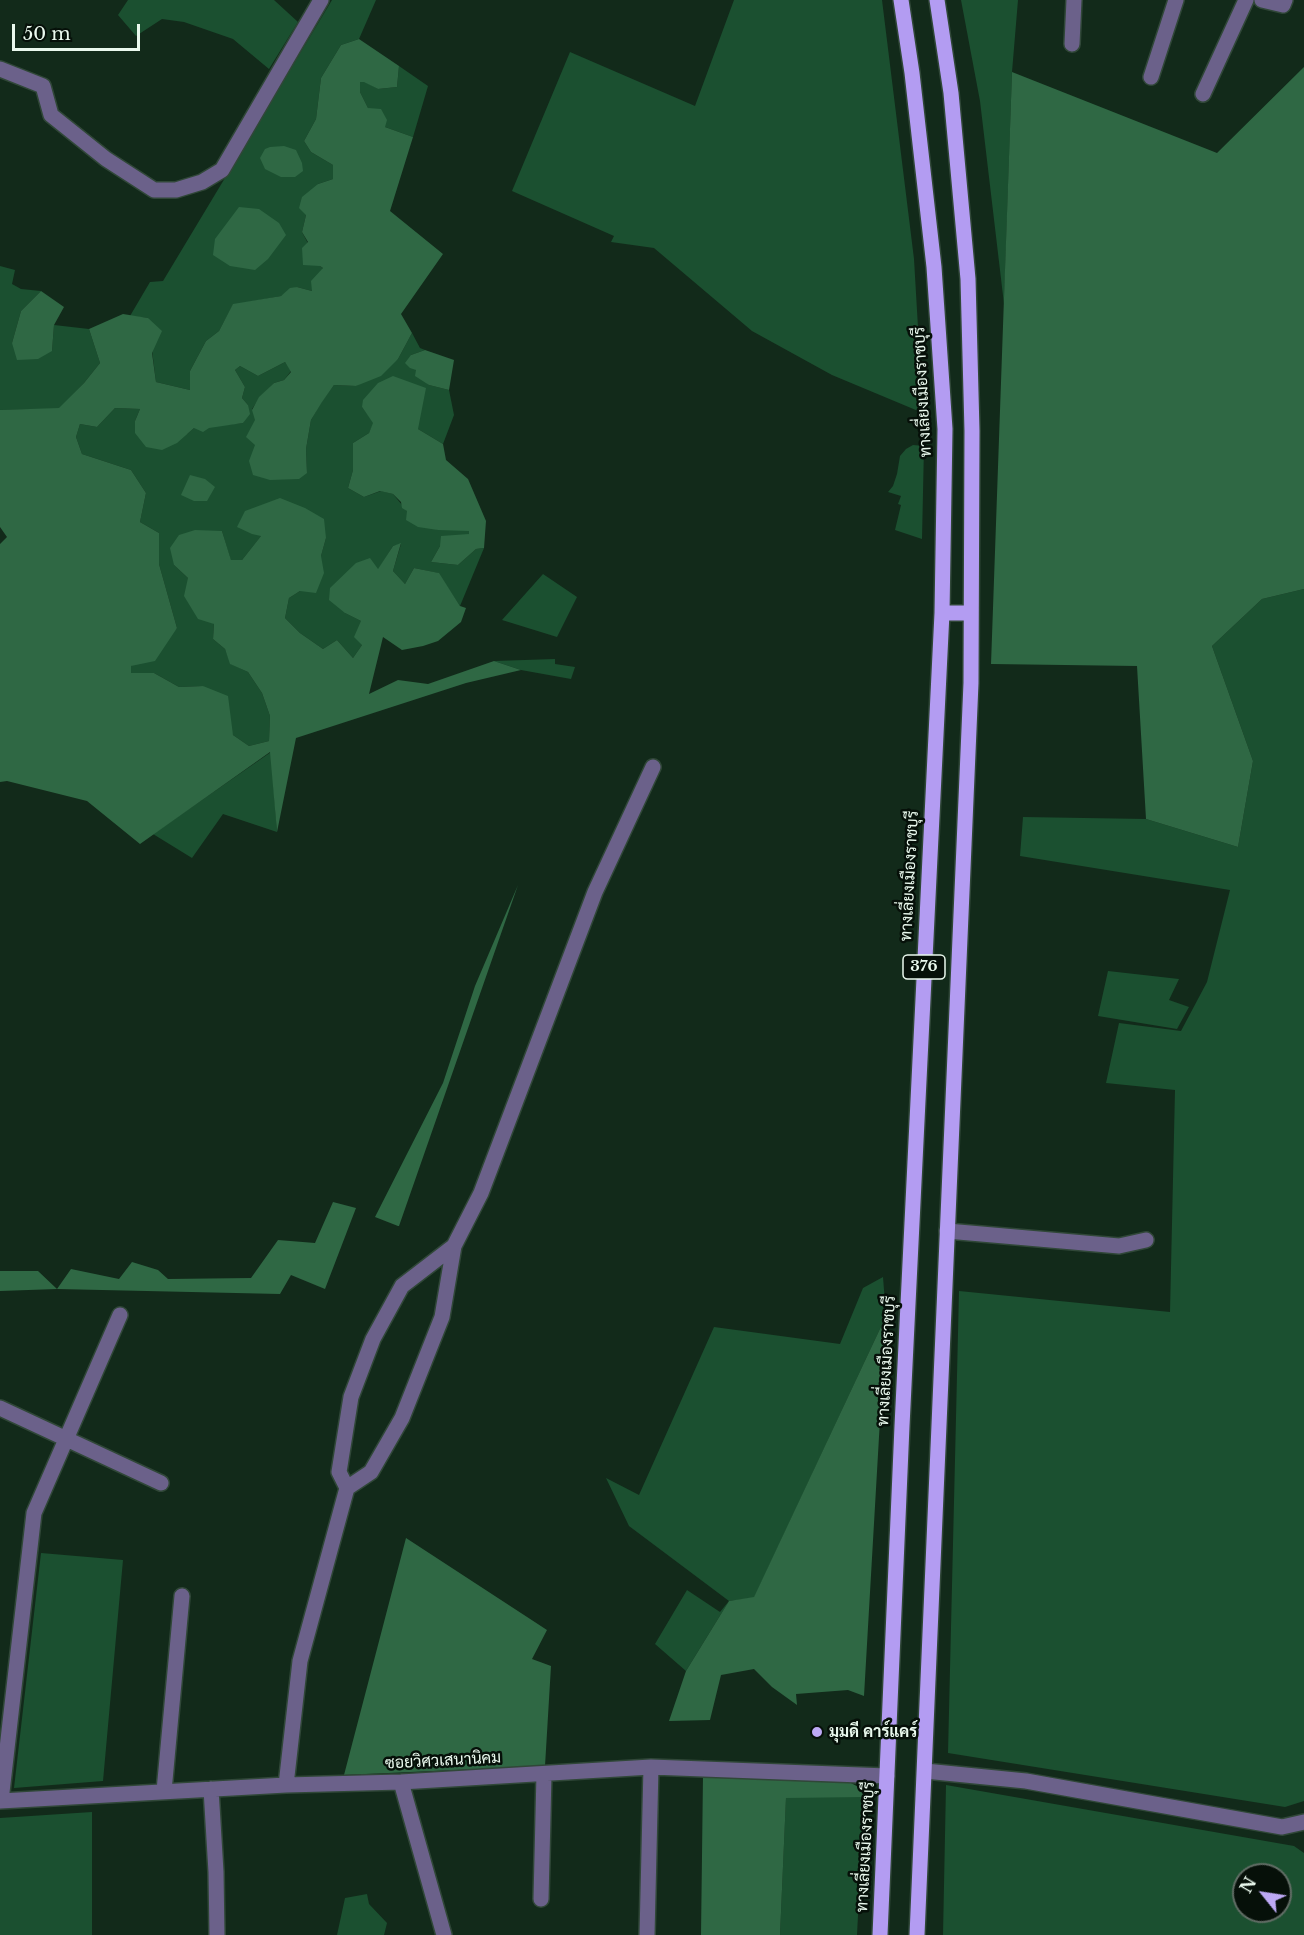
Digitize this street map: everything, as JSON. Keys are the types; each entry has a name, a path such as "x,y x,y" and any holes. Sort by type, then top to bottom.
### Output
{"main road":[{"name":"ทางเลี่ยงเมืองราชบุรี","path":"880,1935 942,613 945,429 934,267 912,73 901,0"},
{"name":"376","path":"917,1935 970,707 971,614 972,431 968,279 951,93 937,0"},
{"path":"942,613 971,614"}],"street":[{"path":"0,69 43,86 51,115 106,159 154,190 176,190 202,182 222,170 321,0"},
{"path":"1072,44 1074,0"},
{"path":"1151,77 1176,0"},
{"path":"1203,94 1246,0"},
{"path":"1262,0 1283,5 1285,0"},
{"path":"286,1785 300,1661 347,1488 371,1472 402,1418 442,1317 454,1246 481,1193 594,891 653,767"},
{"path":"947,1231 1119,1246 1146,1240"},
{"path":"347,1488 339,1472 351,1397 373,1339 402,1286 454,1246"},
{"path":"0,1801 34,1513 120,1315"},
{"path":"0,1408 161,1483"},
{"path":"164,1791 182,1596"},
{"path":"647,1935 651,1767"},
{"name":"ซอยวิศวเสนานิคม","path":"0,1801 286,1785 401,1782 651,1767 887,1776"},
{"path":"925,1771 1026,1781 1282,1827 1304,1822"},
{"path":"540,1899 544,1774"},
{"path":"401,1782 444,1935"},
{"path":"211,1789 217,1935"}],"green space":[{"path":"128,0 274,0 298,22 269,69 233,39 184,22 162,19 136,36 118,15"},
{"path":"332,0 376,0 359,39 341,45 321,78 316,119 304,141 311,152 333,165 333,179 318,184 302,232 323,268 312,291 297,287 281,296 233,305 219,331 206,341 190,371 190,390 156,382 148,318 130,316 150,282 163,281"},
{"path":"734,0 882,0 914,259 923,413 832,375 752,331 654,248 611,242 614,236 512,191 570,52 695,106"},
{"path":"961,0 1018,0 1012,72 1004,304 980,101"},
{"path":"359,39 399,66 397,87 378,89 360,82 360,92 368,108 381,109 387,120 385,127 413,137 390,211 443,254 401,314 412,333 398,359 381,376 356,386 334,385 322,402 311,420 306,449 307,473 299,479 270,480 253,475 249,461 255,445 246,437 255,420 252,410 259,397 274,383 284,380 291,372 285,362 258,376 240,366 235,370 245,387 242,398 248,405 250,414 243,423 209,428 203,432 194,428 177,443 162,450 146,447 135,433 135,421 140,409 115,408 97,427 80,424 76,437 82,454 131,470 146,493 140,522 159,533 159,564 177,628 155,661 131,666 131,673 154,673 179,687 203,686 228,696 233,735 249,746 269,741 270,716 262,693 248,672 230,664 225,649 213,639 214,624 198,619 184,596 188,578 174,565 170,548 179,535 195,530 222,531 231,560 242,560 261,536 237,527 245,511 280,498 324,519 326,538 321,556 324,573 316,593 300,591 289,598 285,618 300,633 323,649 337,640 353,658 362,645 354,637 361,621 345,613 329,600 330,588 356,563 370,558 378,569 393,546 401,543 393,571 405,584 414,568 439,573 460,606 466,608 461,622 438,641 402,650 383,637 369,694 398,680 428,684 494,661 521,670 466,683 296,738 277,832 270,752 140,844 87,801 7,781 0,782 0,544 7,537 0,527 0,410 59,408 100,363 89,329 123,314 148,318 162,331 152,353 156,382 190,390 190,371 206,341 219,331 233,304 281,296 290,288 297,287 312,291 311,281 323,268 303,265 302,248 308,242 302,232 306,215 299,208 302,197 318,184 333,179 333,165 311,152 304,141 316,119 321,78 341,45"},
{"path":"399,66 428,86 413,137 385,127 368,108 360,92 360,82 364,81 378,89 397,87"},
{"path":"1304,67 1304,589 1262,599 1212,646 1253,761 1238,847 1146,819 1137,666 991,664 1012,72 1217,153"},
{"path":"284,146 296,150 302,163 303,171 295,177 281,177 265,169 260,158 265,149"},
{"path":"239,207 259,209 279,223 286,235 268,259 255,270 230,266 213,255 215,239"},
{"path":"0,266 15,270 12,284 21,289 41,291 21,311 12,343 52,351 54,325 89,329 100,363 59,409 0,410"},
{"path":"41,291 64,307 54,325 52,351 38,359 17,360 12,343 21,311"},
{"path":"412,333 420,348 425,350 411,355 416,370 429,385 449,390 454,415 443,444 418,429 362,407 374,423 369,433 353,443 353,470 348,488 364,497 381,491 393,494 407,511 438,530 469,530 470,534 440,546 431,562 458,565 476,549 484,548 460,606 438,573 414,568 405,584 393,571 401,544 393,546 345,613 361,621 362,645 353,658 337,640 323,649 300,633 285,618 289,598 300,591 321,556 326,538 262,535 242,560 231,561 222,531 174,565 188,578 214,624 213,639 225,649 231,664 248,672 262,693 270,716 269,741 249,746 233,735 203,686 179,687 154,673 131,673 131,666 177,628 159,564 159,533 140,522 146,493 131,470 82,454 76,437 80,424 97,427 115,408 140,409 135,421 187,434 194,428 243,423 248,405 242,398 245,387 235,370 240,366 258,376 285,362 291,371 284,380 274,383 252,409 307,473 306,449 311,420 334,385 356,386 398,359"},
{"path":"425,350 454,360 449,390 429,385 415,376 416,370 405,363 411,355"},
{"path":"393,376 426,388 418,429 443,444 446,460 468,479 486,521 484,548 476,549 458,565 431,562 440,546 441,536 469,534 469,531 418,527 406,520 407,511 402,508 401,502 393,494 380,491 364,497 348,488 353,470 353,443 369,433 373,423 362,407 363,400 378,383"},
{"path":"913,445 924,446 922,539 895,530 901,496 888,492 897,474 900,456"},
{"path":"190,475 205,479 215,487 207,501 194,501 181,495"},
{"path":"543,574 577,597 557,637 502,620"},
{"path":"1304,589 1304,1801 1285,1807 948,1753 959,1291 1170,1312 1175,1090 1106,1083 1119,1023 1181,1031 1207,982 1230,890 1020,856 1023,817 1146,819 1238,847 1253,761 1212,646 1262,599"},
{"path":"555,659 555,664 575,667 571,679 521,670 494,661"},
{"path":"271,752 277,832 223,814 192,858 153,834"},
{"path":"518,885 398,1226 375,1217 443,1083 475,986"},
{"path":"1108,971 1179,979 1169,1000 1189,1007 1177,1029 1098,1016"},
{"path":"333,1202 356,1208 325,1289 291,1275 280,1294 57,1289 71,1269 119,1279 132,1262 158,1270 168,1279 251,1278 278,1240 315,1243"},
{"path":"0,1271 38,1271 57,1289 0,1291"},
{"path":"883,1277 886,1316 754,1598 729,1601 629,1526 606,1478 639,1495 714,1327 840,1344 863,1288"},
{"path":"886,1316 864,1696 848,1690 796,1694 797,1705 772,1687 754,1669 721,1675 710,1720 669,1721 686,1671 729,1601 754,1597"},
{"path":"406,1538 547,1630 532,1659 551,1666 545,1766 344,1775"},
{"path":"41,1553 123,1560 103,1781 14,1788"},
{"path":"687,1590 720,1612 729,1601 686,1671 655,1644"},
{"path":"703,1775 851,1783 862,1789 864,1797 786,1798 780,1935 701,1935"},
{"path":"946,1785 1294,1846 1304,1853 1304,1935 943,1935"},
{"path":"786,1797 864,1797 857,1935 780,1935"},
{"path":"92,1812 92,1935 0,1935 0,1818"},
{"path":"367,1894 369,1904 387,1923 384,1935 337,1935 345,1898"}],"place":[{"name":"มุมดี คาร์แคร์","path":"817,1732"}]}
